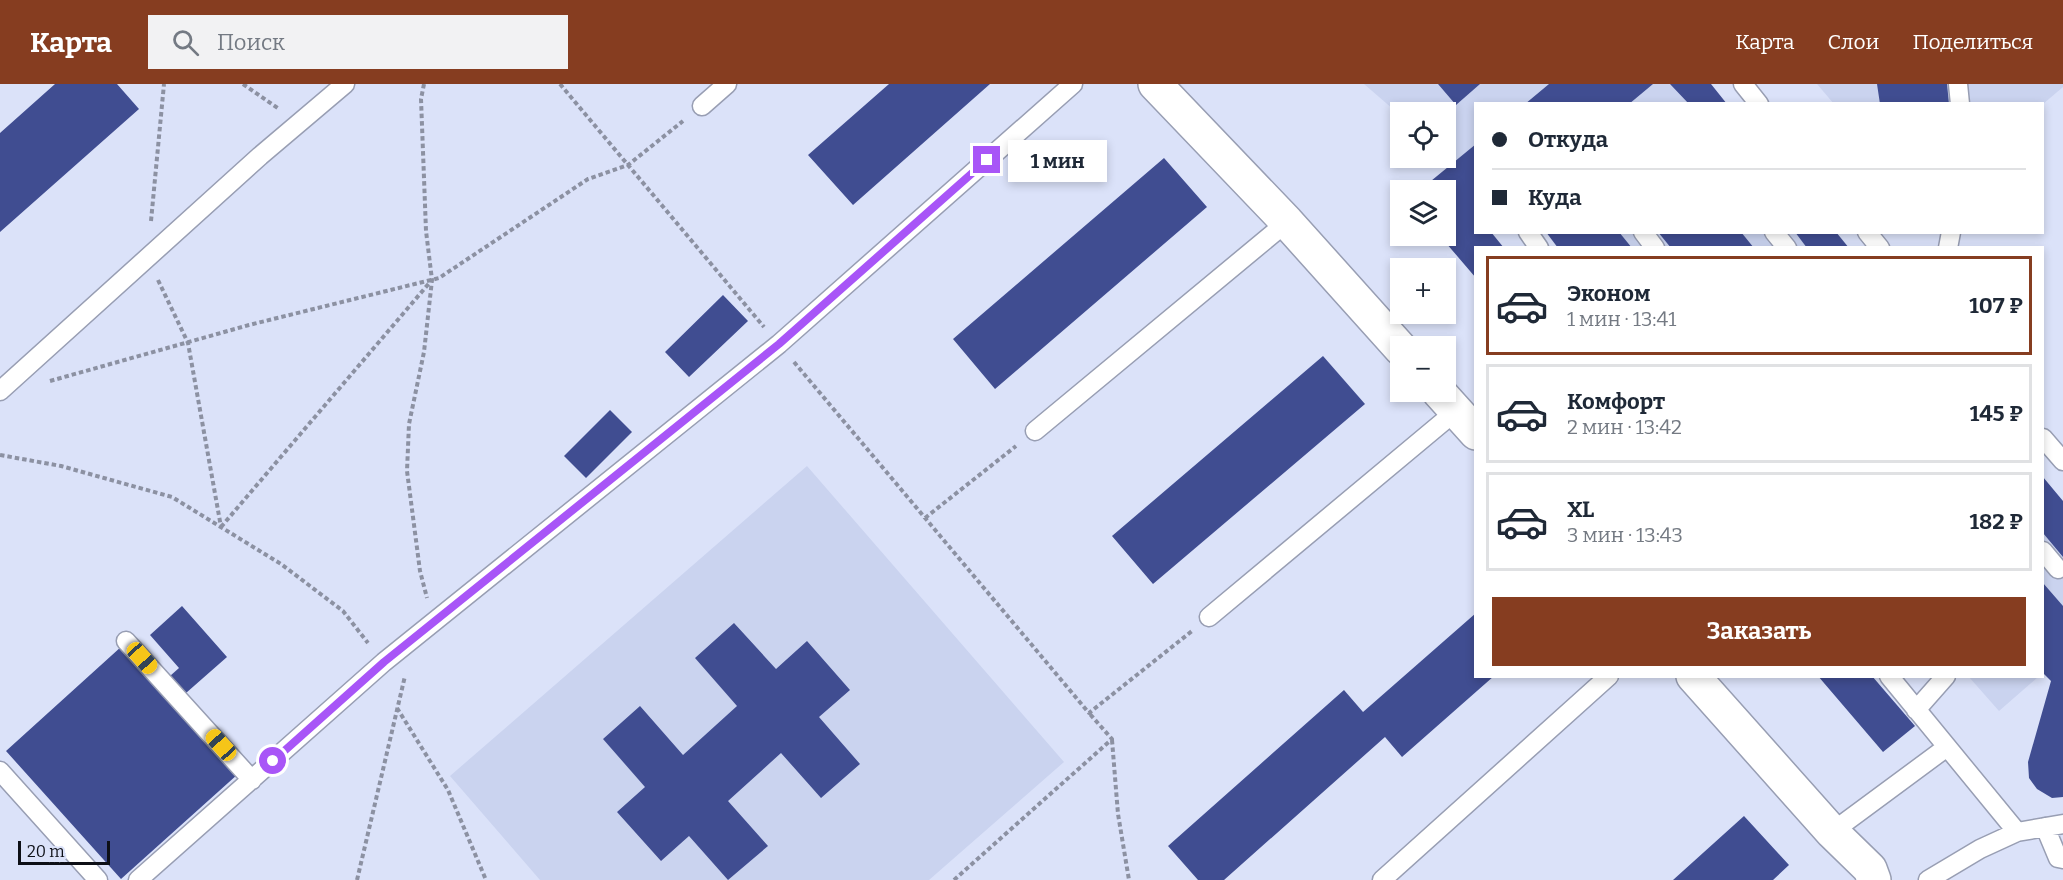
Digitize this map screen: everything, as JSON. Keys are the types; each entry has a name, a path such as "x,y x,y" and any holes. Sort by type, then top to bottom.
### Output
{"street":[{"path":"1155,84 1287,222 1390,337"},
{"path":"1695,678 1832,832 1868,876"}],"lane":[{"path":"0,391 345,84"},
{"path":"702,106 727,84"},
{"path":"138,880 384,662 779,344 1073,84"},
{"path":"1743,84 1757,102"},
{"path":"1958,84 1960,102"},
{"path":"1035,431 1287,222"},
{"path":"1869,234 1878,246"},
{"path":"1209,617 1457,412"},
{"path":"2044,439 2063,461"},
{"path":"2044,552 2058,569"},
{"path":"126,640 252,780"},
{"path":"1382,880 1607,678"},
{"path":"1891,678 2017,832"},
{"path":"1916,710 1944,678"},
{"path":"1832,832 1947,747"},
{"path":"0,771 98,880"},
{"path":"1928,880 1980,849 2017,832 2054,825 2058,858 2063,859"}],"path":[{"path":"164,84 147,258 188,343 221,527"},
{"path":"243,84 300,123"},
{"path":"424,84 421,99 426,231 432,280 424,352 409,424 407,471 420,571 433,622"},
{"path":"560,84 1112,739 1118,814 1129,880"},
{"path":"44,383 249,326 439,278 588,179 628,165 702,106"},
{"path":"221,527 432,280"},
{"path":"925,518 1035,431"},
{"path":"0,460 0,455 61,466 172,497 281,564 343,611 384,662"},
{"path":"1089,712 1209,617"},
{"path":"357,880 397,707 417,635"},
{"path":"397,707 448,790 486,880"},
{"path":"954,880 1112,739"}],"shaded area":[{"path":"1364,84 1699,84 1715,102 1474,102 1474,171 1456,159 1456,102 1390,102 1390,106"},
{"path":"1817,84 2063,84 2063,87 2044,103 1832,102"},
{"path":"1573,234 1828,234 1839,246 1592,246"},
{"path":"807,466 1064,762 929,880 540,880 450,776"},
{"path":"2044,486 2063,508 2063,654 2044,671"},
{"path":"1970,678 2037,678 1999,711"}],"building":[{"path":"55,84 117,84 139,109 0,232 0,133"},
{"path":"889,84 990,84 853,205 808,155"},
{"path":"1438,84 1480,84 1456,105 1456,102 1453,102"},
{"path":"1549,84 1653,84 1631,102 1527,102"},
{"path":"1670,84 1711,84 1725,102 1687,102"},
{"path":"1877,84 1947,84 1949,102 1880,102"},
{"path":"1474,146 1474,234 1493,234 1502,246 1474,246 1474,276 1449,246 1456,246 1456,180 1432,180 1447,168 1456,168 1456,160"},
{"path":"1164,158 1207,207 995,389 953,339"},
{"path":"1548,234 1621,234 1630,246 1556,246"},
{"path":"1660,234 1743,234 1752,246 1669,246"},
{"path":"1796,234 1838,234 1847,246 1806,246"},
{"path":"723,295 748,321 689,377 665,352"},
{"path":"1323,356 1365,404 1153,584 1112,536"},
{"path":"610,410 632,432 586,478 564,456"},
{"path":"2044,478 2063,501 2063,557 2044,534"},
{"path":"2044,584 2063,606 2063,797 2052,798 2037,789 2029,778 2028,762 2051,681 2044,674"},
{"path":"182,606 227,657 186,693 170,676 179,668 150,635"},
{"path":"1474,615 1474,678 1492,678 1402,757 1385,737 1224,880 1198,880 1168,846 1344,690 1363,712"},
{"path":"734,623 776,669 807,641 850,690 819,717 860,764 821,798 781,753 728,801 768,846 728,880 689,836 661,861 617,812 645,787 603,739 640,706 683,755 737,706 695,658"},
{"path":"122,646 238,774 121,879 6,751"},
{"path":"1820,678 1874,678 1915,726 1883,752"},
{"path":"1744,816 1789,865 1773,880 1673,880"}],"route":[{"path":"273,761 384,662 779,344 987,160"}]}
